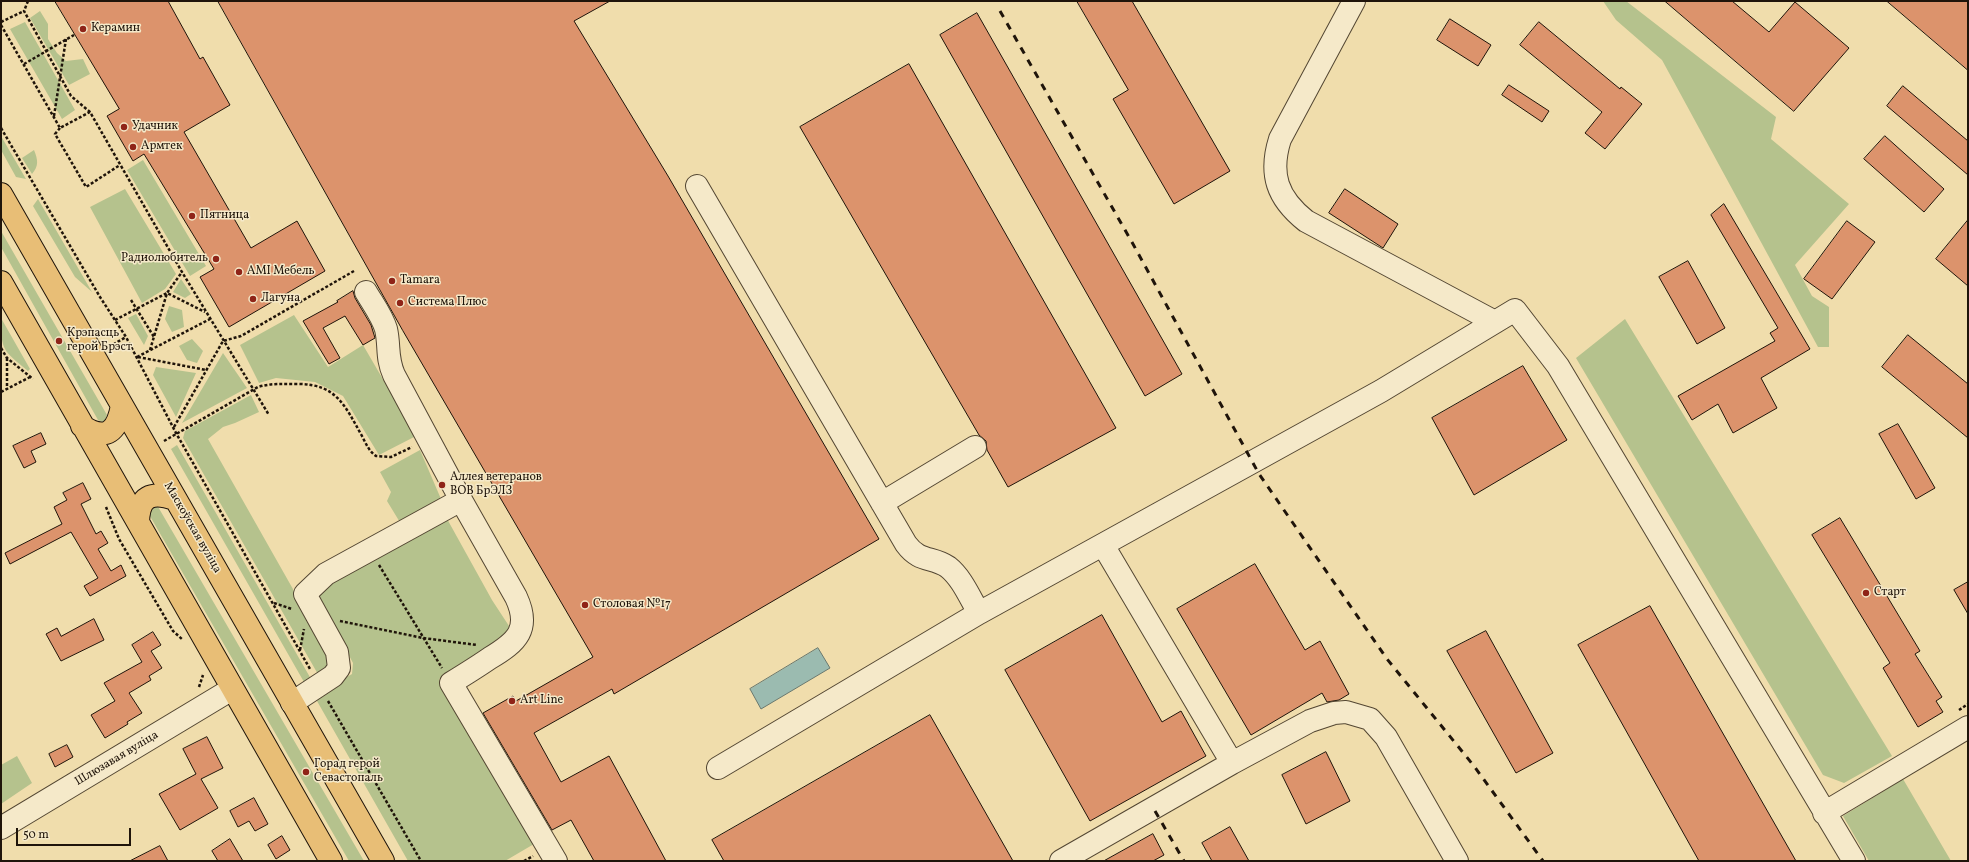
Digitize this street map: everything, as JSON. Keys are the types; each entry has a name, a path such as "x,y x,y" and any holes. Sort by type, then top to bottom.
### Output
{"main road":[{"name":"Маскоўская вуліца","path":"1,194 383,861"},
{"path":"1,282 138,522 225,694 331,861"},
{"path":"82,426 94,433 105,433 114,428 117,424 122,406"},
{"path":"138,522 138,510 143,501 152,495 161,494 175,499"}],"street":[{"path":"1354,1 1280,139 1276,152 1276,180 1289,205 1306,220 1495,322"},
{"path":"697,186 910,550 924,559 940,563 955,574 979,613"},
{"path":"366,292 384,323 387,334 388,360 392,370 460,500 520,605 523,622 517,638 506,648 451,683 556,861"},
{"path":"718,768 979,613 1381,391 1515,310 1558,366 1854,861"},
{"path":"882,503 975,447"},
{"path":"292,703 337,672 339,663 337,652 305,594 322,577 341,565 460,500"},
{"path":"1103,545 1232,763"},
{"name":"Шлюзавая вуліца","path":"1,828 225,694"},
{"path":"1061,861 1232,763 1322,716 1346,712 1370,719 1386,737 1457,861"},
{"path":"1824,813 1968,727"}],"path":[{"path":"28,1 24,10 1,24 60,128"},
{"path":"24,10 71,96 90,112 205,312 269,415"},
{"path":"24,64 74,35"},
{"path":"54,117 59,75 66,40"},
{"path":"90,112 60,128 55,134 86,186 120,165"},
{"path":"1,128 137,357 176,433 421,861"},
{"path":"174,427 223,341 241,336 354,271"},
{"path":"150,350 167,293 182,272"},
{"path":"115,320 167,293"},
{"path":"167,293 205,312"},
{"path":"131,300 154,337"},
{"path":"137,357 210,319"},
{"path":"1,348 7,358 32,376 1,392"},
{"path":"137,357 206,370"},
{"path":"7,358 7,389"},
{"path":"176,433 254,389 273,384 308,385 323,388 341,400 372,453 376,456 386,457 403,451"},
{"path":"104,503 119,539 173,631 186,644"},
{"path":"370,549 451,683"},
{"path":"317,616 423,638 506,648"},
{"path":"204,673 225,694"}],"green space":[{"path":"1603,1 1626,1 1776,117 1771,139 1849,204 1795,265 1812,296 1829,307 1829,347 1818,347 1662,60 1616,20"},
{"path":"40,11 48,24 48,39 57,53 66,61 83,59 90,74 69,85 30,18"},
{"path":"25,22 75,110 62,119 10,29"},
{"path":"1,136 26,179 16,177 1,150"},
{"path":"34,150 37,163 32,174 22,158"},
{"path":"143,160 206,266 190,276 127,170"},
{"path":"125,189 176,274 165,289 142,303 90,207"},
{"path":"38,199 92,292 75,277 33,206"},
{"path":"1,231 107,415 106,420 103,422 98,420 1,247"},
{"path":"181,279 191,294 185,298 173,292"},
{"path":"169,306 182,310 184,327 172,332 165,319"},
{"path":"136,314 148,336 144,345 128,318"},
{"path":"294,315 328,367 363,345 416,436 379,455 343,396 315,382 276,378 259,383 240,345"},
{"path":"1,318 30,369 28,371 8,354 5,349 2,337"},
{"path":"1625,319 1892,756 1844,783 1823,775 1576,358"},
{"path":"192,339 203,351 197,363 187,360 179,346"},
{"path":"223,353 247,388 182,423"},
{"path":"156,367 196,373 176,417 153,375"},
{"path":"251,395 259,412 223,427 208,439 332,658 331,668 319,676 183,438 185,431"},
{"path":"177,445 311,679 304,682 171,449"},
{"path":"420,450 441,499 401,524 387,501 391,492 380,472"},
{"path":"157,505 364,861 349,861 147,511"},
{"path":"446,517 492,600 509,626 508,634 439,679 534,844 505,861 408,861 317,701 320,693 352,674 353,663 317,595 322,584"},
{"path":"17,756 32,783 1,804 1,765"},
{"path":"1903,779 1951,861 1869,861 1843,816"}],"water":[{"path":"818,648 830,668 761,709 750,689"}],"building":[{"path":"55,1 168,1 200,59 203,57 230,105 184,132 251,248 297,221 325,271 229,327 200,277 214,269 144,154 133,161 107,116 119,109"},
{"path":"218,1 610,1 574,21 668,176 879,539 614,694 612,689 534,733 561,782 609,756 666,861 594,861 571,820 552,830 483,713 513,696 516,701 593,657 403,331"},
{"path":"1077,1 1132,1 1230,171 1174,204 1113,99 1128,90"},
{"path":"1665,1 1732,1 1769,32 1795,2 1849,48 1794,111"},
{"path":"1887,1 1968,1 1968,70"},
{"path":"977,13 1182,374 1145,396 940,35"},
{"path":"1450,19 1491,45 1478,66 1437,40"},
{"path":"1539,22 1620,89 1621,87 1642,104 1605,149 1585,133 1602,112 1520,45"},
{"path":"909,64 1116,428 1008,487 987,450 986,441 979,435 800,127"},
{"path":"1509,85 1549,111 1542,122 1502,95"},
{"path":"1903,86 1968,141 1968,175 1887,106"},
{"path":"1885,136 1944,189 1924,212 1864,159"},
{"path":"1345,189 1398,224 1383,248 1329,213"},
{"path":"1724,204 1810,349 1761,378 1777,408 1733,433 1718,404 1692,420 1678,396 1775,341 1770,333 1778,328 1711,215"},
{"path":"1968,220 1968,286 1936,259"},
{"path":"1847,221 1875,242 1832,299 1804,279"},
{"path":"1688,261 1725,328 1697,344 1659,277"},
{"path":"353,291 355,298 371,325 375,338 363,345 345,316 323,328 340,358 329,364 303,321 338,302 337,301"},
{"path":"1908,335 1968,384 1968,438 1882,367"},
{"path":"1523,366 1567,440 1474,495 1432,418"},
{"path":"1898,424 1935,488 1916,499 1879,434"},
{"path":"41,433 46,444 31,451 36,462 24,468 13,446"},
{"path":"83,483 91,499 81,504 96,534 101,531 108,543 98,549 111,571 121,565 126,576 90,596 84,586 98,578 71,532 10,564 5,553 62,524 54,507 67,500 63,493"},
{"name":"Старт","path":"1840,518 1920,651 1915,654 1942,697 1936,701 1943,712 1918,727 1883,668 1890,663 1812,535"},
{"path":"1255,564 1305,650 1320,641 1349,694 1339,700 1327,702 1322,693 1251,735 1177,609"},
{"path":"1968,582 1968,614 1954,590"},
{"path":"1650,606 1796,861 1699,861 1578,645"},
{"path":"1102,615 1162,722 1181,711 1206,756 1090,821 1005,670"},
{"path":"94,619 104,640 61,661 46,634 57,628 61,636"},
{"path":"1486,631 1553,753 1516,773 1447,651"},
{"path":"153,632 161,645 151,651 162,668 149,676 151,680 129,693 142,713 127,722 128,724 105,738 91,715 115,701 104,683 142,662 132,645"},
{"path":"930,715 1013,861 724,861 712,840"},
{"path":"207,737 223,768 201,779 218,808 180,830 159,794 196,774 183,749"},
{"path":"67,745 73,757 55,767 49,754"},
{"path":"1326,752 1350,801 1306,824 1282,775"},
{"path":"254,798 268,824 255,831 249,821 238,827 230,811"},
{"path":"1230,827 1249,861 1212,861 1202,843"},
{"path":"1153,834 1164,855 1153,861 1104,861"},
{"path":"282,836 290,850 276,859 268,845"},
{"path":"230,839 243,861 218,861 212,851"},
{"path":"160,846 168,861 130,861"}],"railway":[{"path":"1000,11 1133,244 1259,474 1387,659 1474,766 1543,861"},
{"path":"1155,811 1184,861"}],"place":[{"name":"Керамин","path":"83,29"},
{"name":"Удачник","path":"124,127"},
{"name":"Армтек","path":"133,147"},
{"name":"Пятница","path":"192,216"},
{"name":"Радиолюбитель","path":"216,259"},
{"name":"AMI Мебель","path":"239,272"},
{"name":"Tamara","path":"392,281"},
{"name":"Лагуна","path":"253,299"},
{"name":"Система Плюс","path":"400,303"},
{"name":"Крэпасць герой Брэст","path":"59,341"},
{"name":"Аллея ветеранов ВОВ БрЭЛЗ","path":"442,485"},
{"name":"Старт","path":"1866,593"},
{"name":"Столовая №17","path":"585,605"},
{"name":"Art Line","path":"512,701"},
{"name":"Горад герой Севастопаль","path":"306,772"}]}
